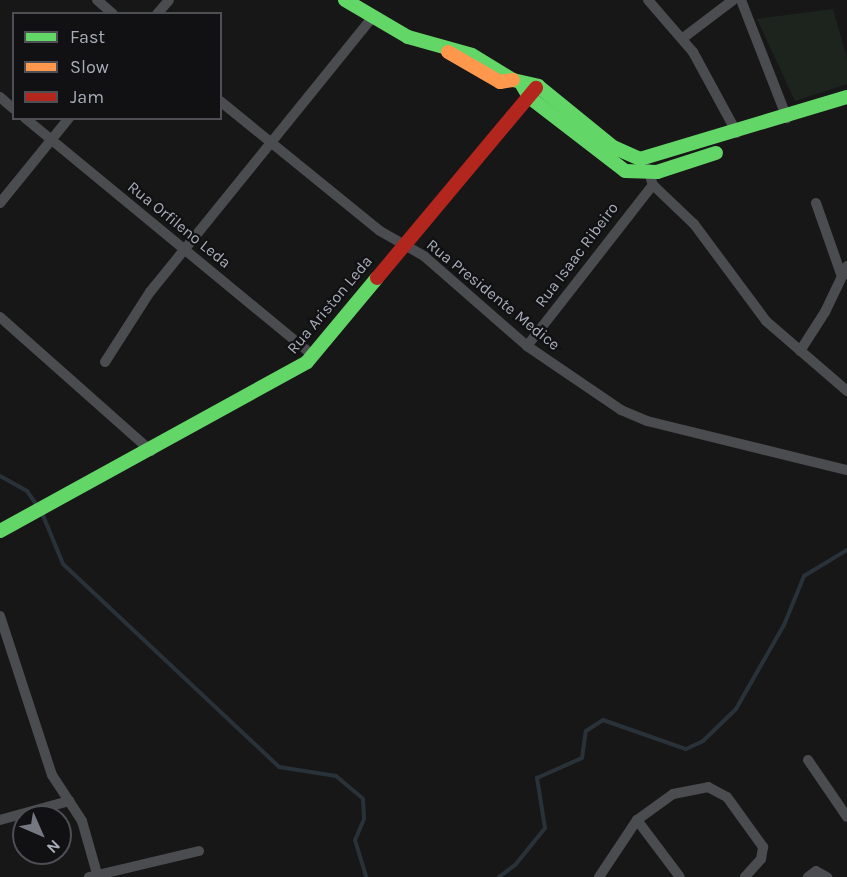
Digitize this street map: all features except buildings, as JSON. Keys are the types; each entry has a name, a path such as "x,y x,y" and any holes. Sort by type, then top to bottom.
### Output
{"main road":[{"path":"345,0 371,18 446,51 472,55 534,91 650,173"},
{"path":"534,91 606,159 633,174 650,173 847,109"},
{"name":"Rua Ariston Leda","path":"0,531 55,499 151,451 297,369 313,355 403,243 534,91"},
{"path":"650,173 737,134 847,97"}],"street":[{"path":"97,0 111,12"},
{"path":"159,12 169,0"},
{"path":"648,0 683,38 737,134"},
{"path":"683,38 733,0"},
{"path":"741,0 787,118"},
{"path":"105,362 136,310 371,18"},
{"path":"0,98 12,107"},
{"name":"Rua Presidente Medice","path":"222,103 381,231 424,256 527,346 634,417 847,470"},
{"name":"Rua Orfileno Leda","path":"27,120 313,355"},
{"path":"0,203 67,120"},
{"path":"650,173 694,224 766,321 847,391"},
{"name":"Rua Isaac Ribeiro","path":"527,346 650,173"},
{"path":"816,203 842,277"},
{"path":"800,351 847,266"},
{"path":"0,317 151,451"},
{"path":"0,616 52,775 85,828 95,876 199,851"},
{"path":"808,760 847,817"},
{"path":"599,877 637,820 678,792 717,789 763,847 761,859 745,877"},
{"path":"0,820 69,801"},
{"path":"637,820 680,877"},
{"path":"808,877 816,871 827,877"}],"shaded area":[{"path":"833,9 847,58 847,84 795,101 757,19"}],"waterway":[{"path":"0,476 27,491 38,507"},
{"path":"42,513 63,564 279,767 336,776 363,799 364,819 355,840 366,877"},
{"path":"499,877 516,864 545,828 537,778 582,758 586,731 603,720 686,749 703,741 736,709 784,625 804,576 847,550"}],"traffic: fast":[{"path":"345,0 408,37 472,55 513,80 538,86 613,147 640,159 847,97"},
{"path":"521,83 529,97 625,171 657,172 716,153"},
{"path":"0,531 307,362 377,278"}],"traffic: slow":[{"path":"448,52 500,82 513,80"}],"traffic: jam":[{"path":"377,278 536,88"}]}
